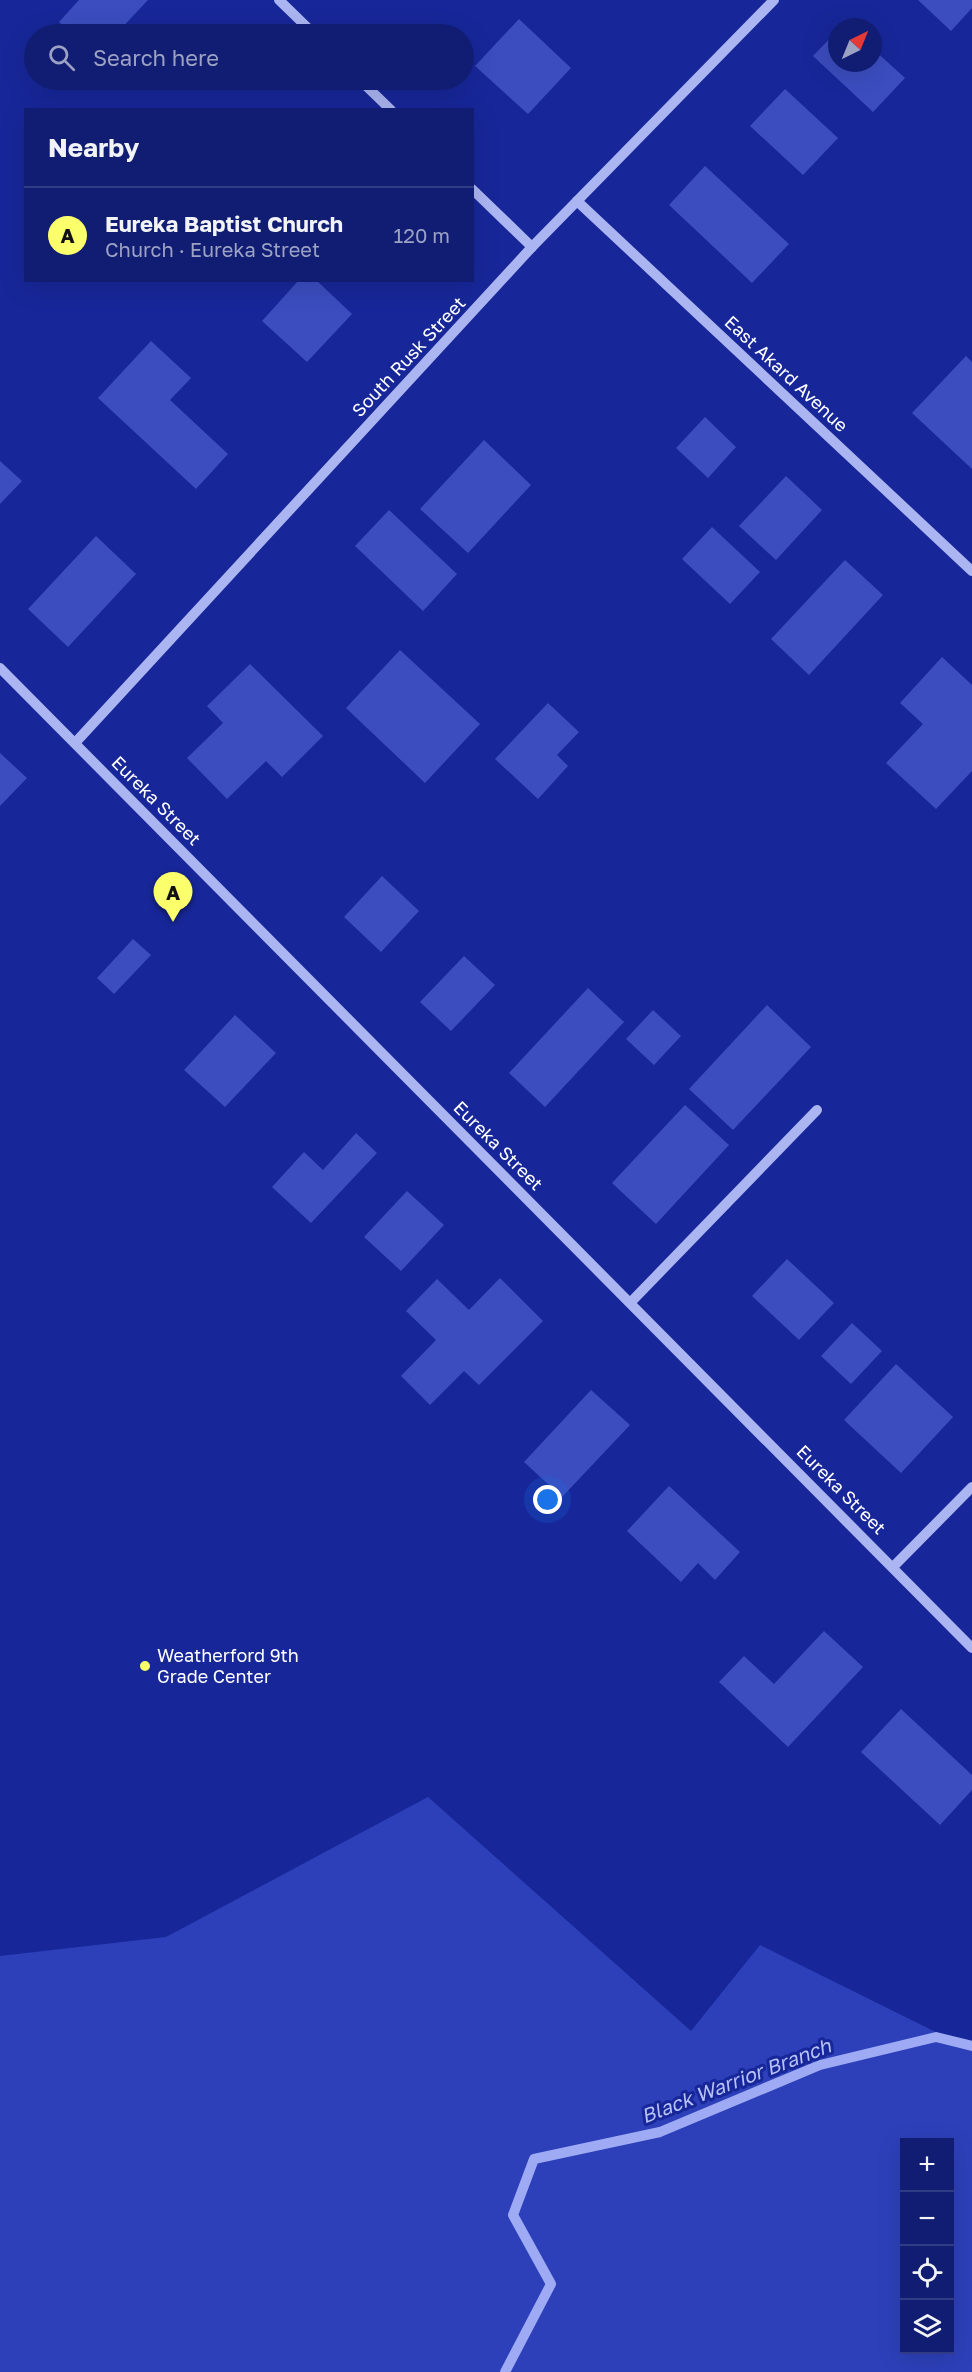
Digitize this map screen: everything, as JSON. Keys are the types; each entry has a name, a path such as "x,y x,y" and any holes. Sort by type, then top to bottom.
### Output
{"street":[{"path":"279,0 304,24"},
{"name":"South Rusk Street","path":"75,743 532,247 774,0"},
{"path":"370,90 389,108"},
{"path":"474,191 532,247"},
{"name":"East Akard Avenue","path":"577,201 972,571"},
{"name":"Eureka Street","path":"0,668 972,1648"},
{"path":"631,1302 817,1110"},
{"path":"893,1567 972,1487"}],"shaded area":[{"path":"428,1797 691,2031 760,1945 972,2050 972,2372 0,2372 0,1956 166,1937"}],"building":[{"path":"79,0 148,0 125,24 61,24 59,22"},
{"path":"918,0 972,0 972,8 951,31"},
{"path":"519,19 571,68 528,114 475,66"},
{"path":"828,40 828,70 813,56"},
{"path":"882,57 905,78 873,112 830,72 882,72"},
{"path":"785,89 838,138 803,175 750,126"},
{"path":"705,166 789,244 752,283 669,205"},
{"path":"297,282 318,282 352,314 307,362 262,321"},
{"path":"151,341 191,378 170,400 228,454 196,489 98,398"},
{"path":"966,356 972,362 972,469 912,413"},
{"path":"705,417 736,447 708,478 676,448"},
{"path":"484,440 531,485 468,553 420,509"},
{"path":"0,461 22,481 0,504"},
{"path":"786,476 822,510 776,560 739,526"},
{"path":"389,510 457,574 423,611 355,546"},
{"path":"712,527 760,572 730,604 682,559"},
{"path":"96,536 136,574 68,647 28,609"},
{"path":"845,560 883,595 809,675 771,639"},
{"path":"400,650 480,724 425,783 346,708"},
{"path":"942,657 972,685 972,771 936,809 886,763 923,724 900,703"},
{"path":"250,664 323,736 282,777 266,761 227,799 187,758 223,723 207,706"},
{"path":"548,703 579,732 557,755 568,766 538,799 495,759"},
{"path":"0,753 27,778 0,806"},
{"path":"382,876 419,911 381,952 344,917"},
{"path":"133,939 151,955 114,994 97,978"},
{"path":"464,956 495,985 451,1031 420,1002"},
{"path":"588,988 624,1022 545,1107 509,1073"},
{"path":"767,1005 811,1047 733,1130 689,1089"},
{"path":"653,1010 681,1036 654,1065 626,1039"},
{"path":"235,1015 276,1053 225,1107 184,1070"},
{"path":"685,1105 729,1145 656,1224 612,1183"},
{"path":"356,1133 377,1153 311,1223 272,1187 304,1152 323,1170"},
{"path":"407,1191 444,1225 401,1271 364,1237"},
{"path":"787,1259 834,1303 799,1340 752,1296"},
{"path":"500,1278 543,1321 479,1385 464,1371 430,1405 401,1376 436,1340 406,1311 437,1279 469,1310"},
{"path":"852,1323 882,1351 851,1384 821,1356"},
{"path":"896,1364 953,1417 901,1473 844,1420"},
{"path":"591,1390 630,1425 562,1497 524,1462"},
{"path":"669,1486 740,1552 715,1580 698,1563 681,1582 627,1531"},
{"path":"824,1631 863,1667 788,1747 719,1682 744,1656 774,1684"},
{"path":"901,1709 972,1775 972,1790 940,1825 861,1752"}],"waterway":[{"name":"Black Warrior Branch","path":"505,2372 551,2284 513,2215 534,2159 660,2132 820,2065 936,2037 972,2046"}],"place":[{"name":"Eureka Baptist Church","path":"173,922"},
{"name":"Weatherford 9th Grade Center","path":"145,1666"}]}
